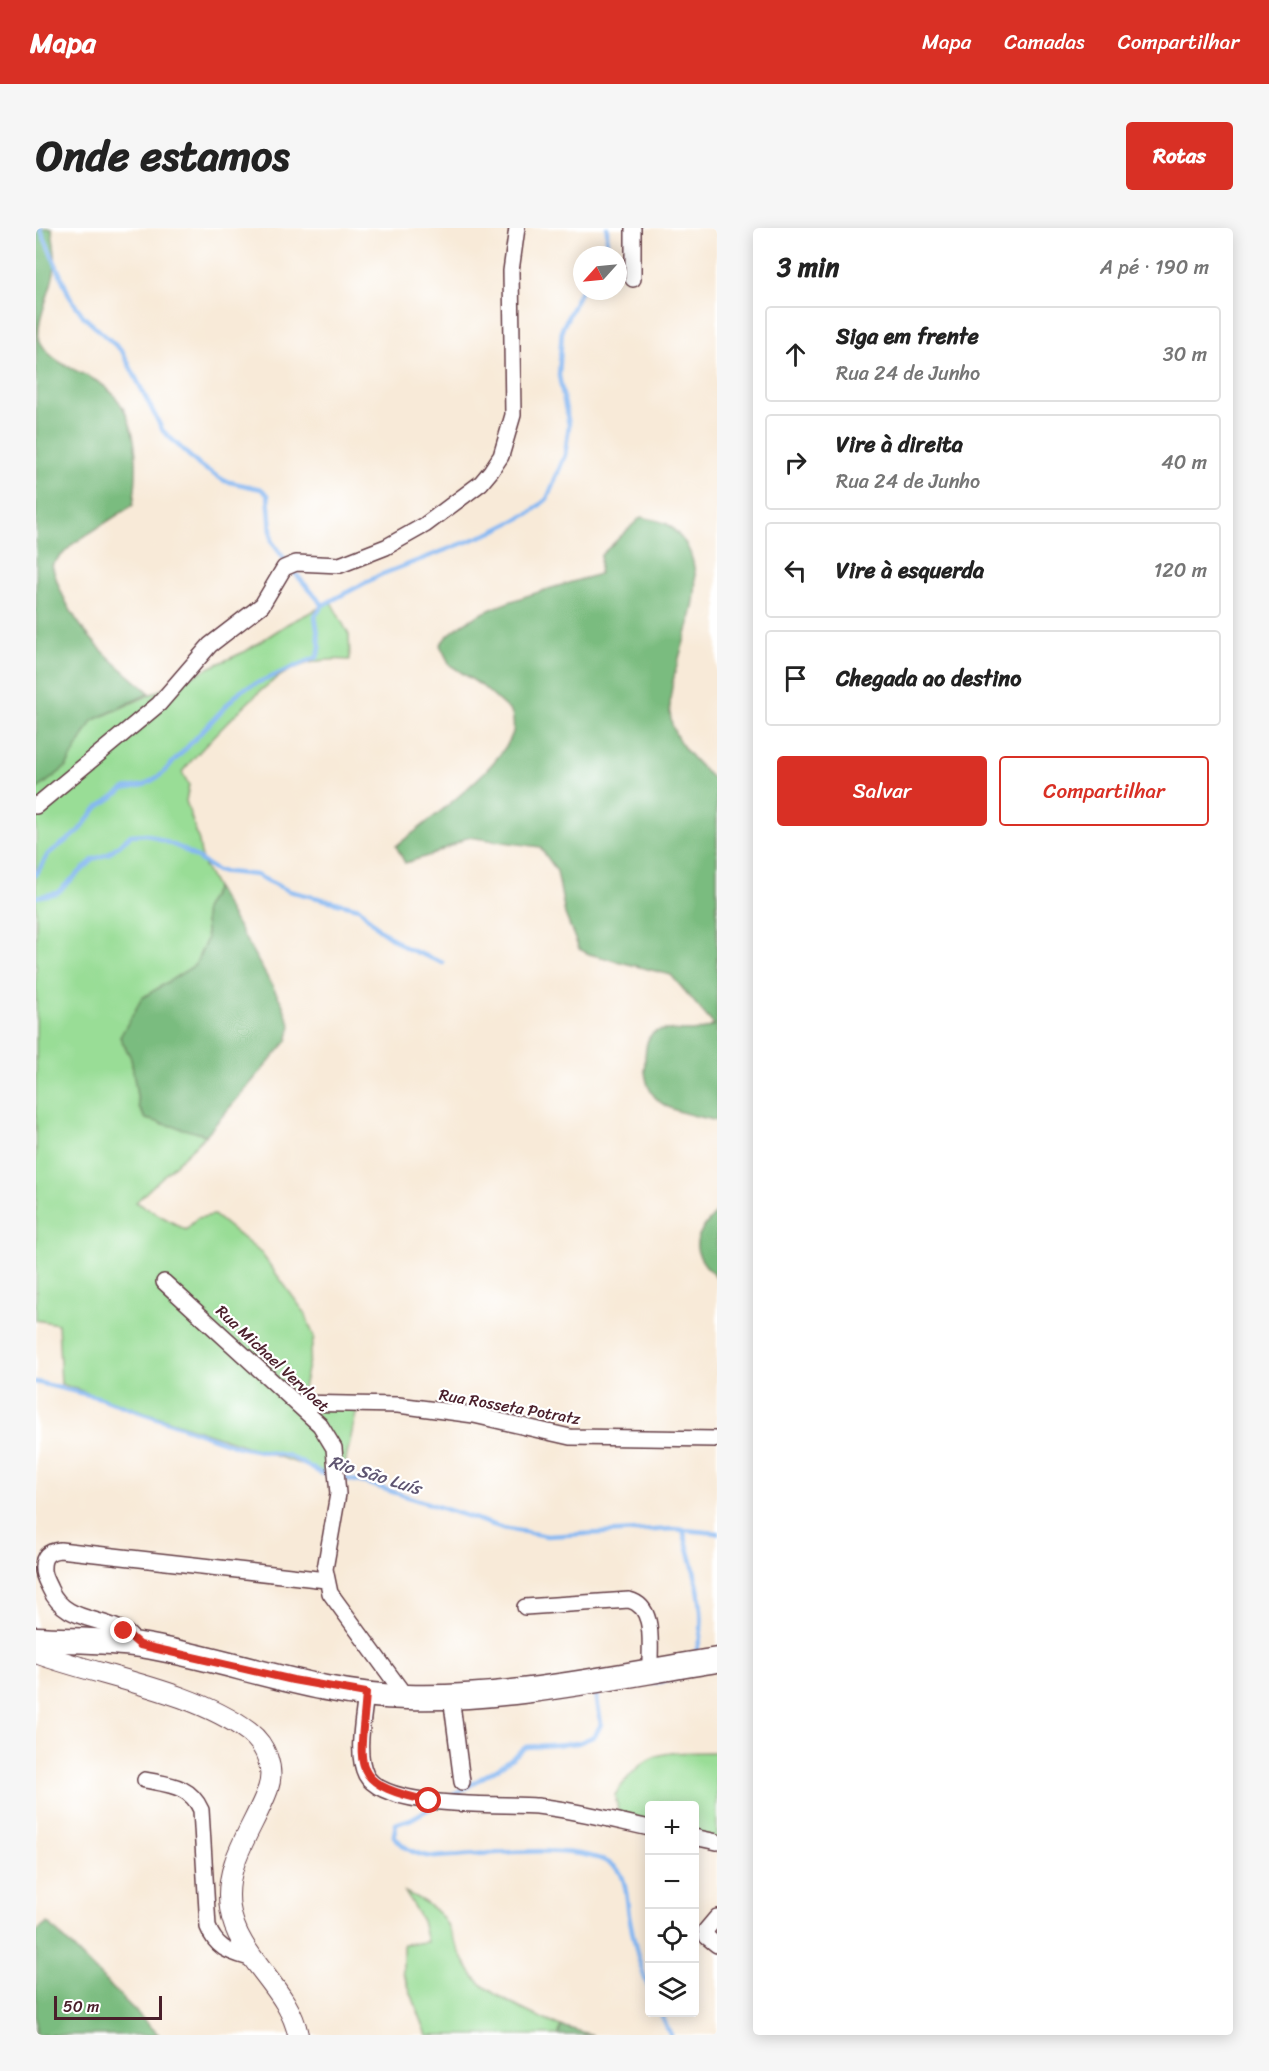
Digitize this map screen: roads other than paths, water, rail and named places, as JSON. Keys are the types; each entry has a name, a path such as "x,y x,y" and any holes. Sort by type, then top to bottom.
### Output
{"main road":[{"path":"36,1639 140,1645 293,1680 406,1698 451,1696 574,1683 717,1660"}],"street":[{"path":"36,806 159,704 210,645 262,605 284,568 296,563 340,565 386,547 425,525 481,483 491,471 501,456 513,415 511,272 517,228"},
{"path":"633,228 633,279"},
{"name":"Rua Michael Vervloet","path":"164,1282 320,1425 334,1448 338,1494 325,1569 326,1580 330,1593 339,1607 406,1698"},
{"name":"Rua Rosseta Potratz","path":"297,1403 408,1407 474,1415 570,1437 717,1439"},
{"path":"140,1645 124,1631 74,1615 63,1608 52,1595 43,1571 44,1559 50,1552 60,1550 326,1580"},
{"path":"525,1607 629,1600 639,1602 645,1608 648,1619 650,1671"},
{"path":"36,1653 186,1700 230,1721 250,1733 260,1744 267,1757 271,1780 264,1801 238,1849 230,1882 230,1908 238,1933 253,1959 290,2011 298,2035"},
{"path":"366,1693 362,1755 366,1775 382,1789 429,1801 538,1806 645,1827"},
{"path":"451,1696 462,1782"},
{"path":"145,1780 182,1787 196,1798 201,1810 208,1928 213,1940 223,1950 253,1959"},
{"path":"699,1838 717,1842"},
{"path":"717,1917 706,1930 707,1936 717,1945"}],"waterway":[{"path":"40,228 70,297 84,317 122,351 163,431 200,466 225,481 261,489 268,495 272,542 285,560"},
{"path":"607,228 607,246"},
{"path":"36,875 48,854 77,833 96,809 124,789 144,785 161,775 241,690 317,657 320,647 315,616 323,605 380,575 490,533 530,513 547,499 565,455 569,425 559,376 562,329 576,300"},
{"path":"294,572 323,605"},
{"path":"36,897 57,893 94,859 108,854 131,835 147,834 183,849 217,871 256,875 289,891 359,908 379,929 406,948 443,963"},
{"name":"Rio São Luís","path":"36,1382 97,1397 239,1447 289,1456 321,1473 366,1483 503,1528 547,1536 673,1529 717,1533"},
{"path":"683,1530 696,1576 701,1610 699,1642 694,1656"},
{"path":"653,1683 677,1678"},
{"path":"449,1798 503,1765 526,1747 578,1743 595,1736 601,1724 596,1694 600,1690"},
{"path":"434,1806 411,1819 396,1824 394,1835 407,1848 422,1855 434,1857 505,1852 563,1852 589,1856 609,1863 623,1879 635,1944 645,1977"},
{"path":"662,2017 671,2035"}]}
